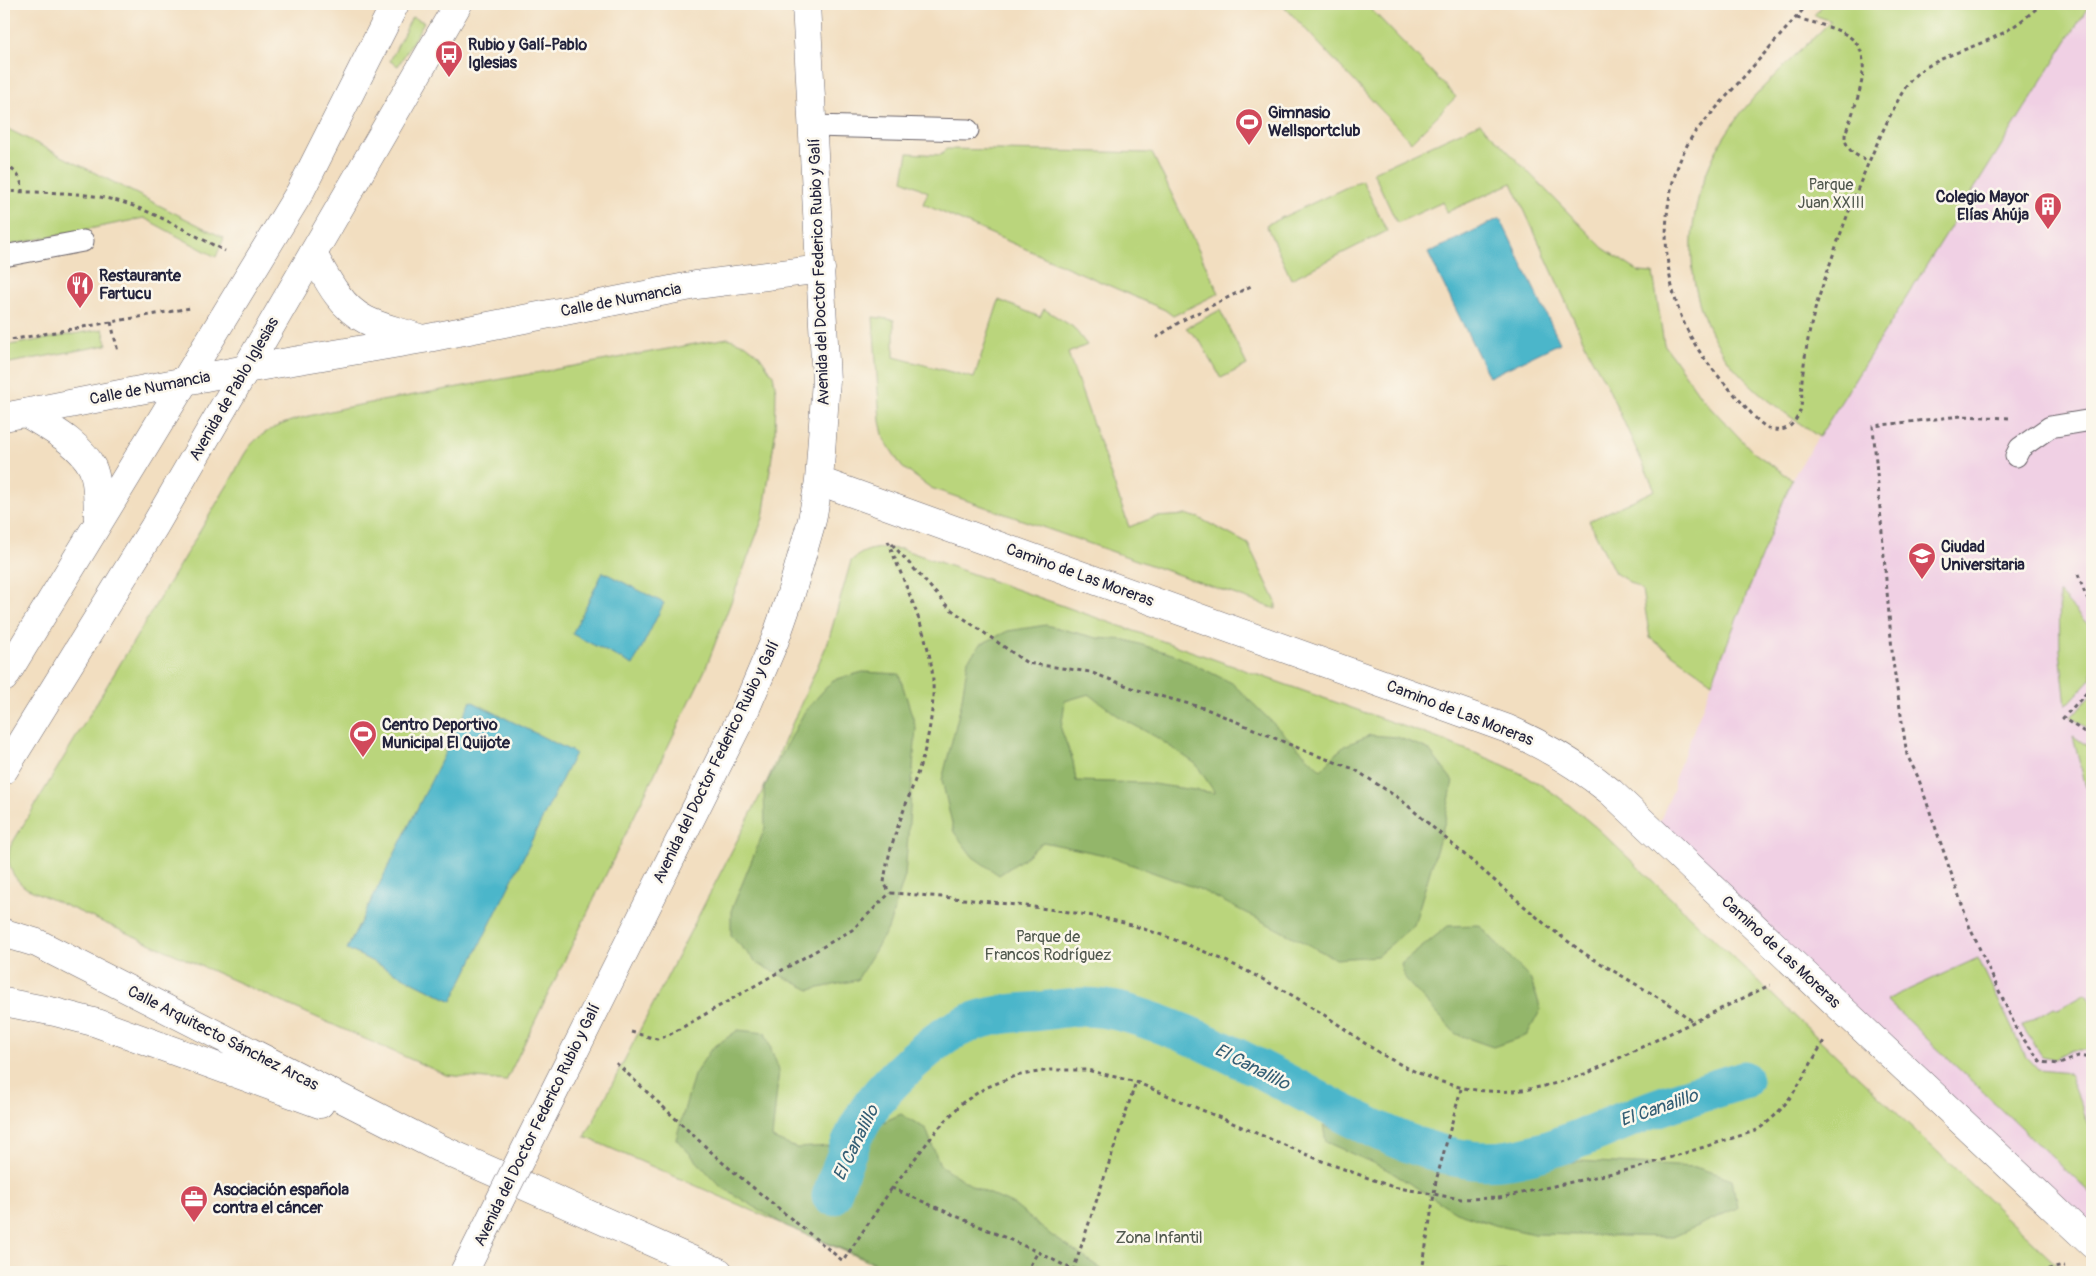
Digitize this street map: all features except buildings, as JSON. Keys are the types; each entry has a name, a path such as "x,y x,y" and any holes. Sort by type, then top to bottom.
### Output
{"street":[{"path":"4,678 300,192 395,4"},
{"name":"Avenida de Pablo Iglesias","path":"4,770 154,527 458,4"},
{"name":"Avenida del Doctor Federico Rubio y Galí","path":"464,1272 746,708 768,657 803,556 819,481 826,380 806,4"},
{"name":"Calle de Numancia","path":"313,254 332,288 344,303 366,320 422,339"},
{"name":"Calle de Numancia","path":"15,415 246,369 422,339 696,285 821,269"},
{"name":"Calle de Numancia","path":"15,415 75,446 92,467 96,482 98,521"},
{"name":"Camino de Las Moreras","path":"819,481 1508,729 1545,746 1581,768 1611,792 2092,1244"},
{"name":"Calle Arquitecto Sánchez Arcas","path":"4,933 37,943 439,1148 720,1272"},
{"name":"Calle Arquitecto Sánchez Arcas","path":"4,1002 97,1023 439,1148"}],"lane":[{"path":"813,126 968,130"},
{"path":"4,256 84,241"},
{"path":"2016,456 2020,448 2050,427 2092,420"}],"path":[{"path":"1808,4 1695,132 1687,144 1679,163 1665,220 1665,242 1669,269 1679,308 1693,341 1726,385 1762,425 1771,430 1789,427 1800,410 1809,330 1840,234 1869,162 1905,88 1918,73 2000,35 2021,22 2042,4"},
{"path":"1796,18 1842,32 1852,38 1859,46 1864,57 1864,72 1845,143 1848,150 1869,162"},
{"path":"4,165 18,175 22,183 22,192"},
{"path":"4,191 72,194 114,200 141,209 228,252"},
{"path":"1156,338 1181,321 1251,286"},
{"path":"4,341 198,306"},
{"path":"112,322 118,352"},
{"path":"2016,418 1961,416 1873,426 1893,662 1907,755 1918,777 1970,928 2018,1032 2041,1062 2060,1064 2078,1056 2092,1058"},
{"path":"890,893 884,883 886,861 924,753 932,713 933,680 925,638 887,538 950,608 1027,663 1090,672 1138,690 1204,708 1310,754 1354,769 1400,799 1546,925 1585,954 1671,1005 1692,1021"},
{"path":"2078,574 2085,594 2092,604"},
{"path":"2092,687 2063,718 2092,738"},
{"path":"631,1032 657,1040 669,1035 852,930 890,893 964,898 1092,915 1143,929 1199,950 1277,986 1320,1012 1393,1061 1434,1080 1461,1089 1504,1092 1537,1088 1563,1082 1590,1072 1692,1021 1772,984"},
{"path":"616,1063 723,1162 843,1261 892,1188 937,1130 962,1103 985,1088 1015,1076 1050,1070 1087,1070 1136,1082 1322,1161 1393,1187 1461,1199 1499,1198 1640,1167 1755,1131 1770,1123 1784,1108 1827,1035"},
{"path":"892,1188 1038,1252 1075,1272 1136,1082"},
{"path":"1422,1272 1436,1181 1461,1089"},
{"path":"1026,1272 1038,1252"},
{"path":"2032,1272 2069,1265"}],"shaded area":[{"name":"Ciudad Universitaria","path":"2090,4 2092,4 2092,1244 1655,832 1674,788 1674,780 1792,479"}],"green space":[{"path":"1282,4 1366,4 1456,97 1411,142"},
{"name":"Parque Juan XXIII","path":"1824,4 2090,4 1819,437 1758,391 1739,373 1718,346 1704,317 1695,285 1692,253 1694,221 1701,188 1713,157 1730,128 1752,99 1831,21 1814,15"},
{"path":"412,17 424,22 398,66 390,61"},
{"path":"1480,123 1603,248 1639,272 1653,273 1664,344 1702,398 1753,452 1792,479 1712,682 1650,638 1642,590 1615,573 1589,521 1655,490 1606,383 1591,357 1512,183 1447,212 1443,202 1397,223 1373,172"},
{"path":"4,127 224,238 216,257 144,218 4,246"},
{"path":"946,149 1152,153 1219,293 1173,316 1165,310 923,204 928,192 903,180 908,153 941,155"},
{"path":"1362,180 1387,231 1291,279 1266,225"},
{"path":"999,300 1040,317 1044,309 1073,327 1087,345 1068,353 1129,527 1155,517 1188,515 1199,518 1248,544 1276,602 1276,609 931,488 902,467 884,439 880,421 873,317 894,320 894,357 974,378"},
{"path":"1220,310 1247,365 1221,378 1200,341 1186,328"},
{"path":"103,329 107,345 4,364 4,346"},
{"name":"Centro Deportivo Municipal El Quijote","path":"728,338 746,345 759,355 773,375 776,390 775,435 763,518 705,670 506,1081 446,1075 26,888 17,879 11,870 9,859 10,847 245,453 259,437 294,420 343,408"},
{"name":"Parque de Francos Rodríguez","path":"882,548 902,549 1431,736 1502,764 1530,778 1564,801 1598,829 2064,1272 892,1272 585,1137 764,788 828,642 851,561 865,552"},
{"path":"2059,593 2092,629 2092,678 2066,706 2060,650"},
{"path":"1046,625 1097,638 1126,640 1175,655 1232,683 1321,770 1344,746 1370,735 1397,737 1428,749 1453,781 1445,821 1414,925 1377,956 1336,959 1199,889 1105,855 1043,842 1023,859 999,875 973,857 954,832 942,780 961,705 968,660 981,644 1008,631","holes":["1089,694 1121,718 1156,737 1196,764 1215,793 1146,783 1076,781 1073,761 1061,729 1065,701"]},
{"path":"863,672 899,674 916,728 905,876 888,929 857,980 810,990 758,964 731,936 731,911 765,828 764,788 805,711 833,680"},
{"path":"2092,694 2092,731 2071,717"},
{"path":"2073,736 2092,749 2092,812 2091,807"},
{"path":"1479,925 1530,978 1541,1009 1527,1035 1493,1047 1456,1034 1405,979 1401,964 1448,926"},
{"path":"1978,958 2026,1057 2038,1070 2069,1073 2092,1133 2092,1195 1886,1000"},
{"path":"2086,993 2092,1004 2092,1050 2072,1050 2055,1059 2042,1056 2022,1026 2054,1007 2058,1009"},
{"path":"738,1030 765,1033 779,1070 772,1138 796,1148 830,1146 901,1114 926,1129 940,1165 974,1187 1014,1205 1051,1235 1106,1272 896,1271 786,1226 720,1186 676,1139 694,1075 711,1049"},
{"path":"1323,1126 1357,1136 1448,1175 1526,1171 1577,1161 1695,1167 1732,1179 1737,1208 1673,1237 1534,1234 1495,1225 1456,1212 1386,1169 1326,1142"}],"water":[{"path":"1500,218 1560,343 1489,377 1428,253"},
{"path":"603,572 664,603 633,665 572,634"},
{"path":"471,701 575,753 452,1001 347,949"}],"waterway":[{"name":"El Canalillo","path":"831,1196 857,1129 877,1098 899,1074 925,1051 951,1032 987,1017 1004,1014 1082,1007 1106,1009 1153,1021 1222,1050 1349,1116 1409,1144 1430,1151 1472,1160 1494,1161 1539,1153 1660,1107 1743,1080"}],"place":[{"name":"Rubio y Galí-Pablo Iglesias","path":"449,78"},
{"name":"Gimnasio Wellsportclub","path":"1249,146"},
{"name":"Colegio Mayor Elías Ahúja","path":"2048,230"},
{"name":"Restaurante Fartucu","path":"80,309"},
{"name":"Ciudad Universitaria","path":"1922,580"},
{"name":"Centro Deportivo Municipal El Quijote","path":"363,758"},
{"name":"Asociación española contra el cáncer","path":"194,1223"}],"park label":[{"name":"Zona Infantil","path":"1159,1238"}]}
